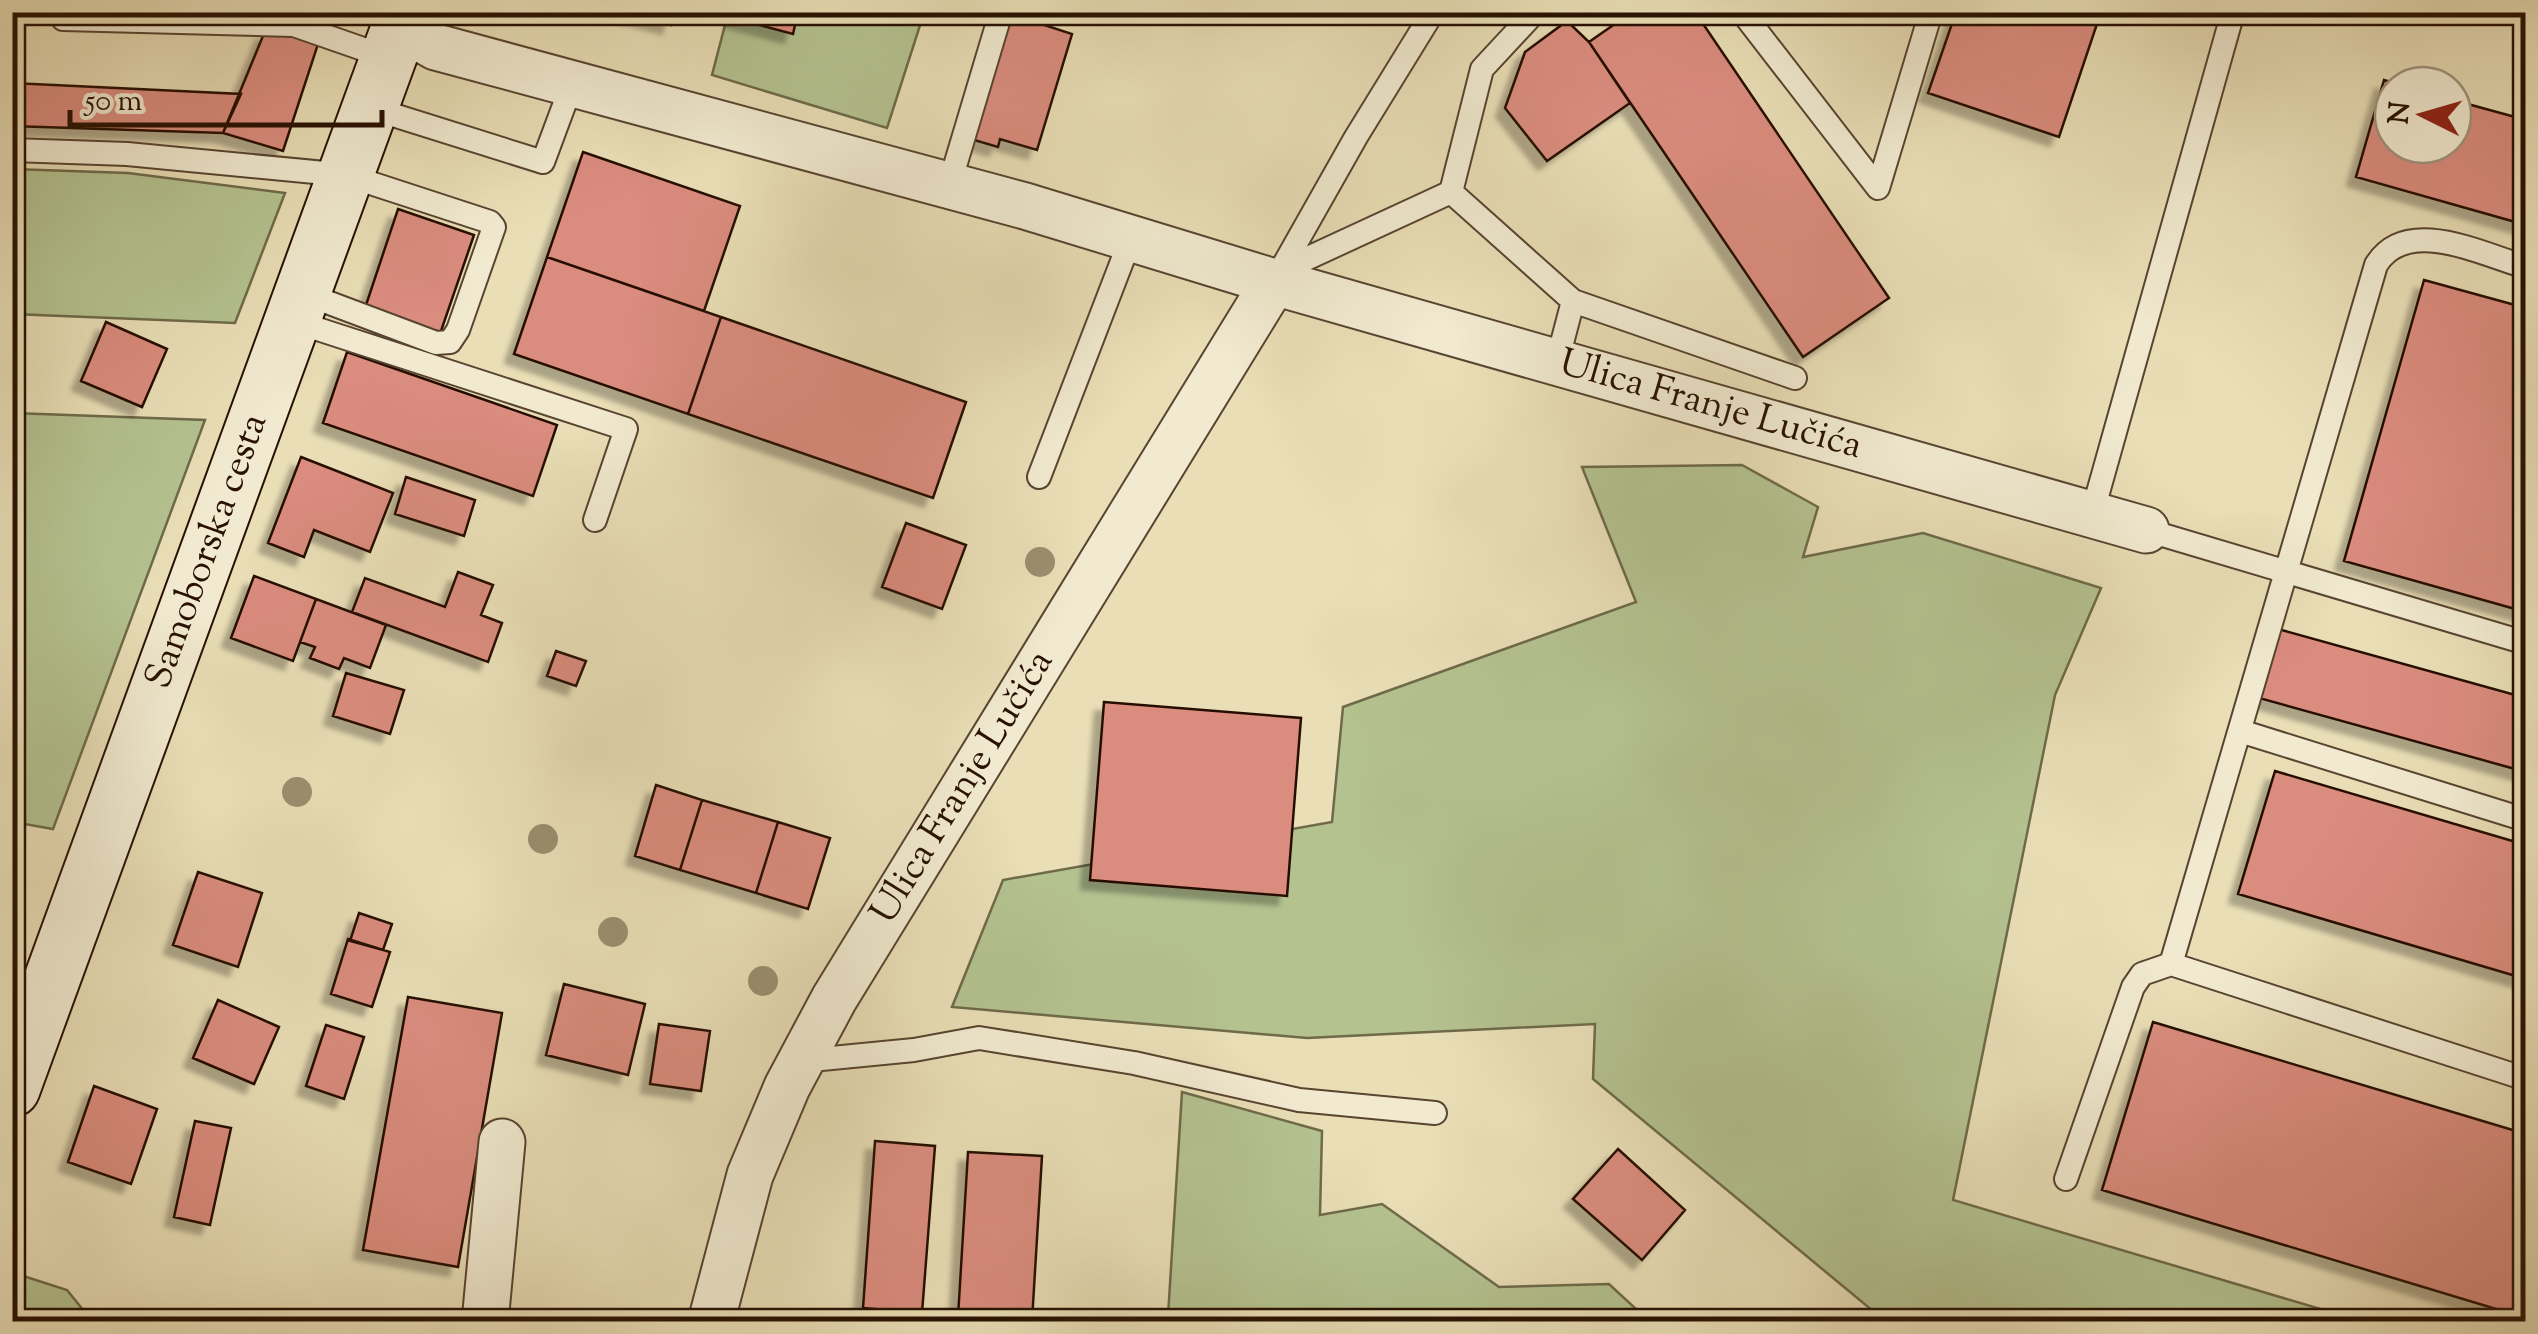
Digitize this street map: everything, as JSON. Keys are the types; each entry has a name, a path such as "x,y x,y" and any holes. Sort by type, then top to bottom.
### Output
{"main road":[{"name":"Samoborska cesta","path":"12,1089 346,176 390,44"}],"street":[{"name":"Ulica Franje Lučića","path":"390,44 436,47 949,186 1277,277 1556,362 2146,530"},
{"name":"Ulica Franje Lučića","path":"711,1322 750,1175 801,1062 855,966 1277,277"},
{"path":"486,1322 502,1142"}],"lane":[{"path":"949,186 1001,12"},
{"path":"1277,277 1434,12"},
{"path":"1277,277 1451,192 1482,70 1535,12"},
{"path":"1742,12 1878,188 1931,12"},
{"path":"2092,514 2232,12"},
{"path":"63,19 294,25 390,44 544,162 572,84"},
{"path":"12,150 127,154 346,176 490,222 494,227 458,330 450,342 436,344 298,307"},
{"path":"1451,192 1573,301 1794,378"},
{"path":"1039,477 1130,238"},
{"path":"2171,964 2376,265 2386,248 2426,238 2526,267"},
{"path":"1556,362 1573,301"},
{"path":"298,307 626,429 595,520"},
{"path":"2146,530 2526,643"},
{"path":"2240,731 2526,820"},
{"path":"2066,1178 2134,987 2142,974 2171,964 2526,1080"},
{"path":"801,1062 914,1050 979,1038 1134,1063 1300,1100 1435,1113"}],"green space":[{"path":"815,13 924,13 887,128 712,75 725,25 810,24"},
{"path":"13,169 128,173 285,193 235,323 13,314"},
{"path":"13,413 205,420 53,829 13,822"},
{"path":"1742,465 1818,507 1803,557 1923,533 2101,588 2055,695 1953,1200 2361,1321 1885,1321 1593,1079 1595,1024 1307,1038 952,1007 1003,880 1332,822 1343,707 1636,602 1582,467"},
{"path":"1182,1092 1322,1131 1320,1215 1382,1204 1499,1287 1609,1284 1649,1321 1192,1322 1168,1316"},
{"path":"14,1273 67,1290 92,1321 13,1321"}],"building":[{"path":"622,12 674,12 671,25"},
{"path":"734,12 798,12 793,34 733,18"},
{"path":"1006,12 1043,15 1041,24 1072,34 1037,150 1000,139 998,147 967,138"},
{"path":"1632,12 1695,12 1889,298 1803,357 1589,42"},
{"path":"1956,12 2101,12 2059,137 1928,93"},
{"path":"1567,21 1589,42 1630,103 1547,161 1505,108 1525,52"},
{"path":"265,31 319,41 283,151 223,133"},
{"path":"12,83 241,94 223,133 12,126"},
{"path":"2473,105 2526,120 2526,225 2356,177 2373,118 2373,165 2473,165"},
{"path":"583,152 740,206 704,311 547,257"},
{"path":"398,209 474,235 440,334 365,308"},
{"path":"547,257 721,317 688,414 514,354"},
{"path":"2424,280 2526,308 2526,612 2344,561"},
{"path":"721,317 966,402 933,498 688,414"},
{"path":"106,322 167,349 142,407 81,381"},
{"path":"347,352 557,425 533,496 323,423"},
{"path":"301,457 393,493 370,552 314,530 304,557 268,543"},
{"path":"406,477 475,500 464,536 395,514"},
{"path":"906,523 966,545 942,609 882,587"},
{"path":"458,572 493,585 481,615 502,623 488,662 352,612 365,578 445,607"},
{"path":"254,576 316,599 293,661 231,638"},
{"path":"316,599 386,625 370,668 344,658 339,669 310,658 315,647 300,642"},
{"path":"2278,629 2526,698 2526,772 2259,698"},
{"path":"556,651 586,661 576,686 547,676"},
{"path":"346,673 404,690 390,734 333,716"},
{"path":"1104,702 1301,718 1287,896 1090,880"},
{"path":"2275,771 2526,845 2526,979 2238,894"},
{"path":"656,785 702,800 680,870 635,856"},
{"path":"702,800 778,822 756,893 680,870"},
{"path":"778,822 830,838 808,909 756,893"},
{"path":"198,872 262,893 238,967 173,945"},
{"path":"359,913 392,924 383,950 350,941"},
{"path":"348,939 390,952 372,1007 331,994"},
{"path":"564,984 645,1004 628,1075 546,1055"},
{"path":"408,997 502,1013 458,1267 363,1250"},
{"path":"218,1000 279,1027 254,1084 193,1058"},
{"path":"2153,1022 2526,1134 2526,1318 2102,1190"},
{"path":"659,1024 710,1031 701,1091 650,1084"},
{"path":"326,1025 364,1037 344,1099 306,1086"},
{"path":"94,1086 157,1109 131,1184 68,1162"},
{"path":"195,1121 231,1128 210,1225 174,1217"},
{"path":"875,1141 935,1146 922,1313 863,1308"},
{"path":"1618,1149 1685,1210 1642,1260 1573,1199"},
{"path":"968,1152 1042,1156 1032,1321 958,1317"}]}
